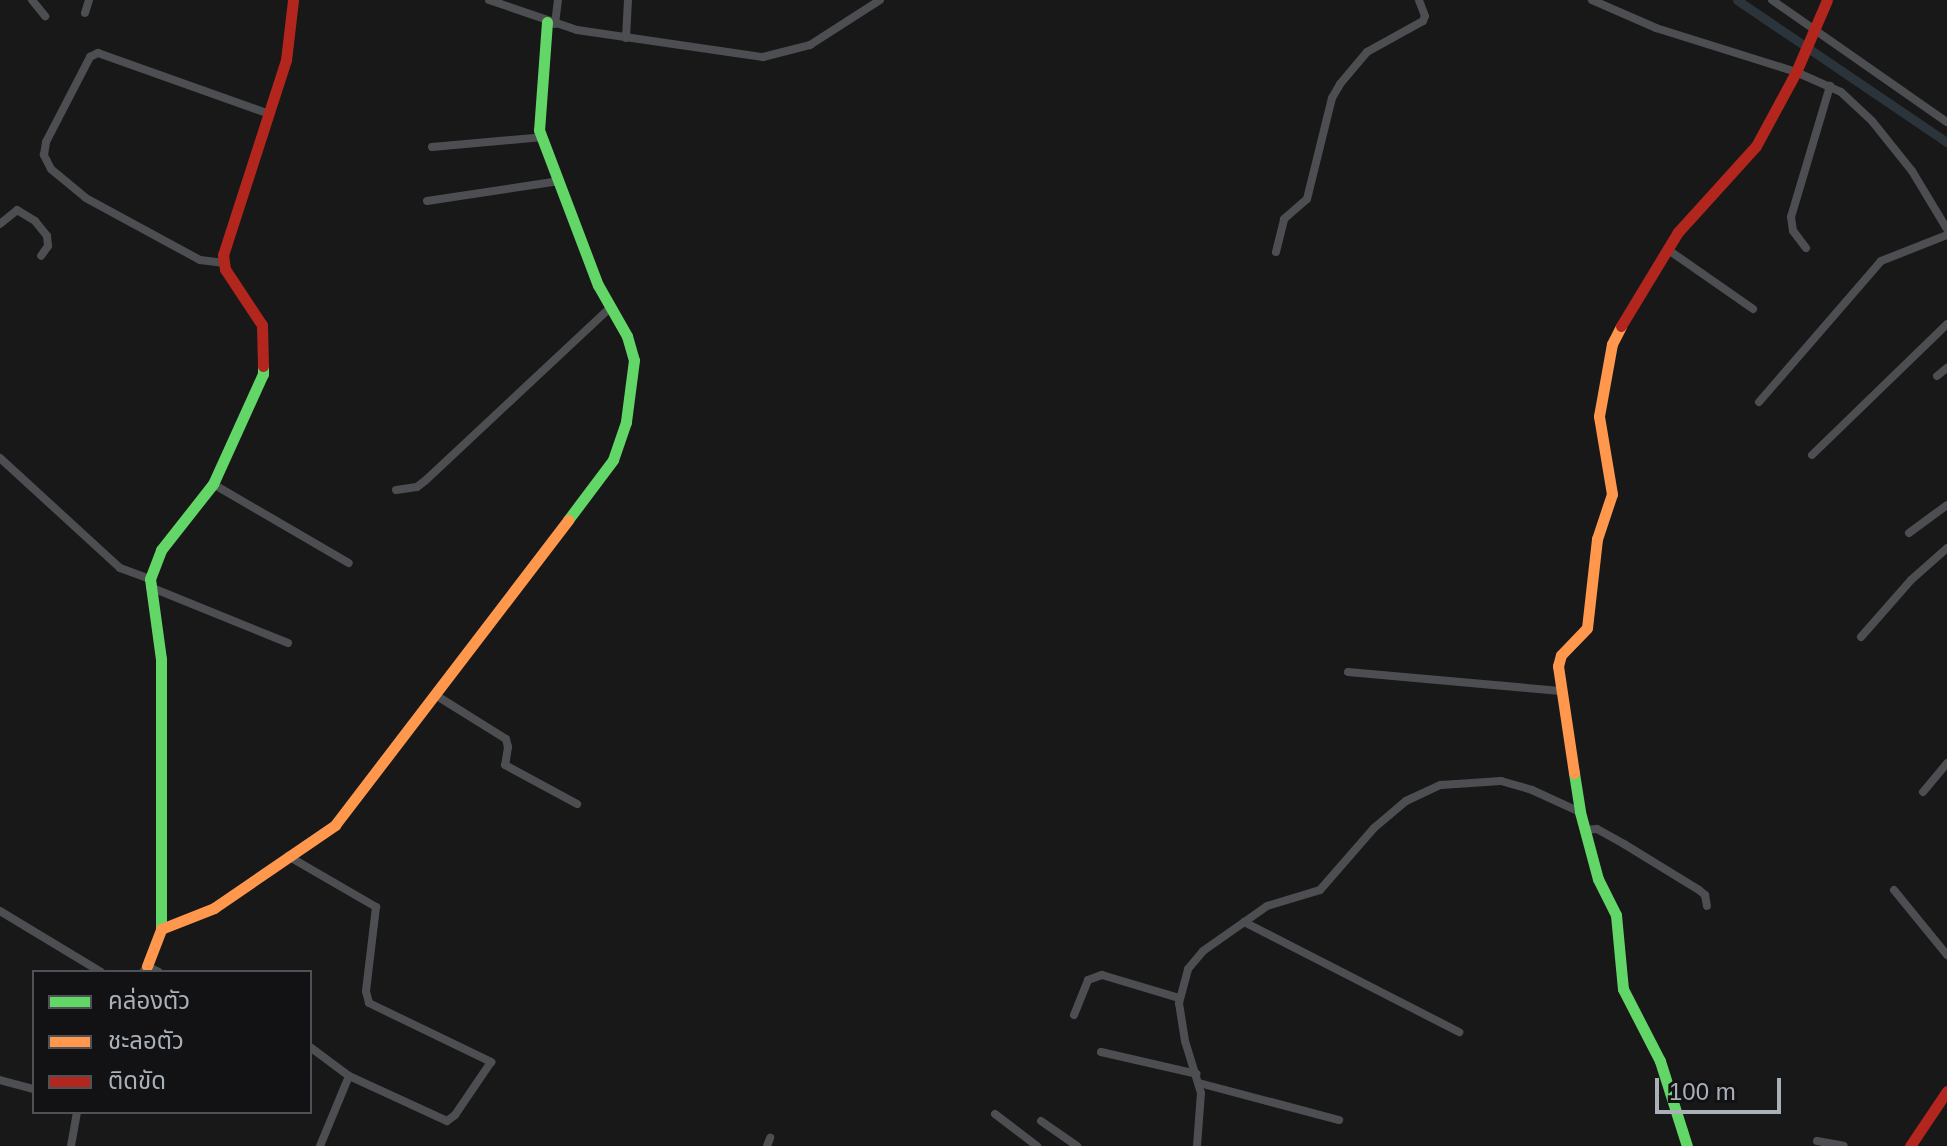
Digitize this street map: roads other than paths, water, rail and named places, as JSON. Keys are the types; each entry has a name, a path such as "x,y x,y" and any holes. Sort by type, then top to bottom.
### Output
{"street":[{"path":"32,0 45,16"},
{"path":"85,13 89,0"},
{"path":"145,969 161,929 161,659 150,583 161,550 213,484 258,391 265,357 262,325 224,263 225,241 286,60 293,0"},
{"path":"489,0 505,3 551,23 626,38 763,57 833,33 880,0"},
{"path":"161,929 214,908 335,825 437,696 613,460 626,422 634,360 627,336 588,261 537,116 551,23 558,0"},
{"path":"626,38 628,0"},
{"path":"1276,252 1284,219 1307,199 1332,98 1367,52 1423,21 1425,16 1419,0"},
{"path":"1592,0 1661,30 1796,72 1830,86 1872,121 1929,196 1947,232 1881,261 1759,402"},
{"path":"1772,0 1947,122"},
{"path":"1687,1146 1660,1061 1623,989 1616,915 1598,879 1580,812 1560,691 1561,655 1582,636 1589,621 1597,539 1612,494 1599,416 1612,344 1667,249 1699,206 1747,158 1796,72 1827,0"},
{"path":"224,263 209,263 175,248 86,198 51,169 44,155 46,142 90,57 98,53 269,114"},
{"path":"1806,248 1793,231 1791,217 1830,86"},
{"path":"432,147 543,137"},
{"path":"427,201 560,181"},
{"path":"0,224 17,210 35,221 47,236 48,246 41,256"},
{"path":"1667,249 1753,309"},
{"path":"396,490 417,487 426,480 610,308"},
{"path":"1812,455 1947,324"},
{"path":"1937,376 1947,368"},
{"path":"0,458 120,568 288,643"},
{"path":"213,484 349,563"},
{"path":"1909,533 1947,505"},
{"path":"1861,637 1911,580 1947,548"},
{"path":"1348,672 1560,691"},
{"path":"437,696 506,739 505,765 577,804"},
{"path":"1923,792 1947,763"},
{"path":"1197,1146 1198,1078 1185,1041 1179,998 1194,959 1279,900 1320,890 1362,839 1384,819 1406,801 1441,785 1501,781 1532,790 1580,812"},
{"path":"1584,830 1597,829 1606,833 1699,890 1705,895 1707,906"},
{"path":"288,856 376,907 366,991 369,1003 491,1062 455,1115 447,1121 349,1076 312,1048"},
{"path":"1894,890 1947,955"},
{"path":"0,911 98,970"},
{"path":"1244,922 1459,1032"},
{"path":"1074,1015 1088,980 1102,975 1179,998"},
{"path":"1101,1052 1339,1120"},
{"path":"320,1146 349,1076"},
{"path":"0,1080 32,1088"},
{"path":"1910,1146 1947,1091"},
{"path":"71,1146 77,1114"},
{"path":"995,1114 1037,1146"},
{"path":"1041,1121 1077,1146"},
{"path":"1817,1141 1844,1146"}],"waterway":[{"path":"1737,0 1947,142"}]}
